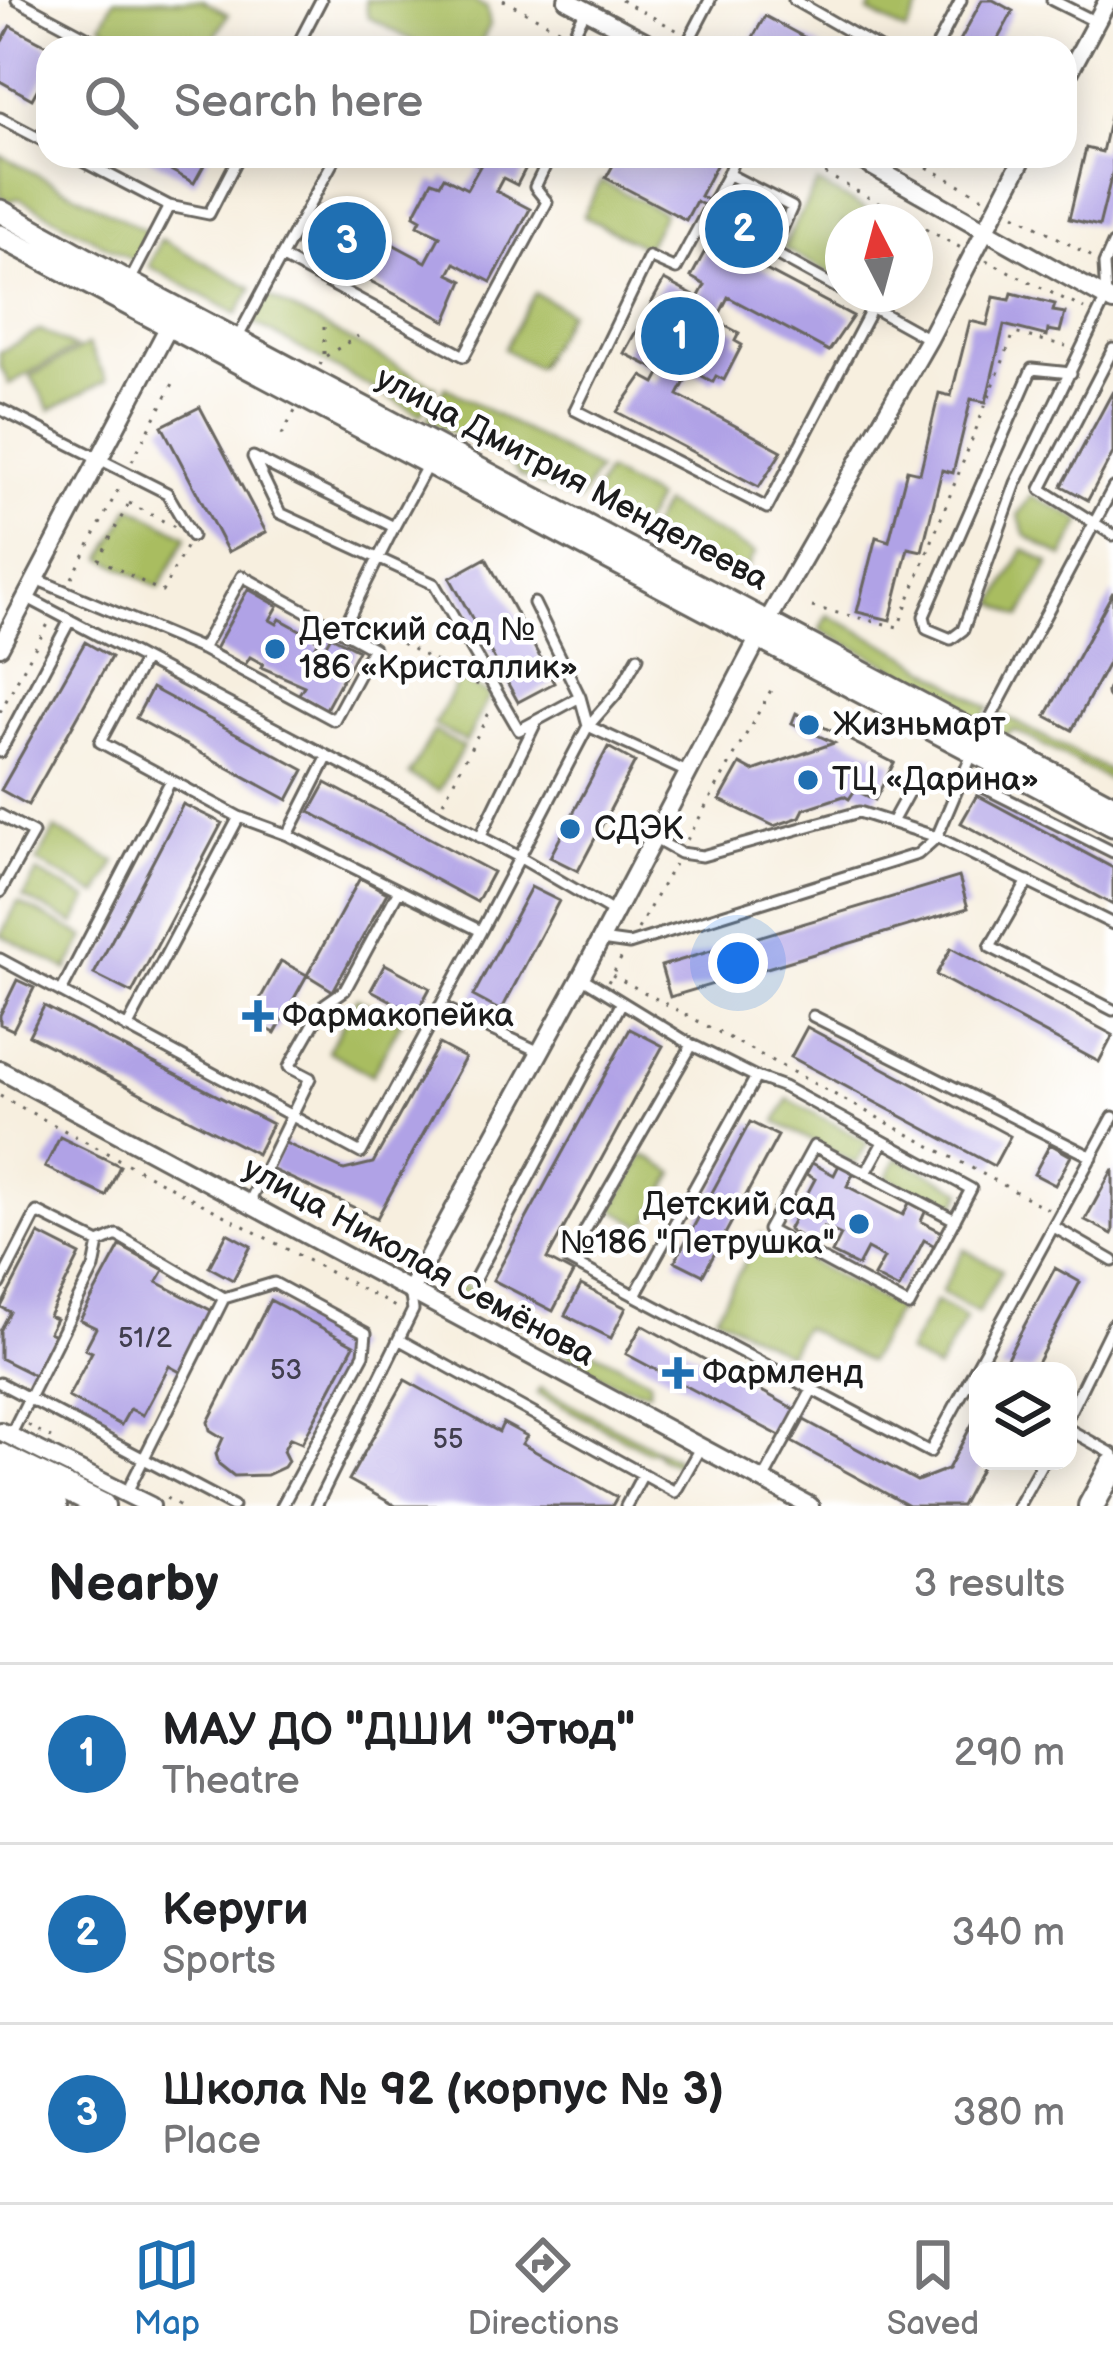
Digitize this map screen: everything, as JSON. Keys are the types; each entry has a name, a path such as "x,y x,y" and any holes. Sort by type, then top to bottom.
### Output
{"highway":[{"path":"0,1479 51,1506"}],"main road":[{"path":"3,1441 102,1506"},
{"path":"1091,1506 1113,1466"}],"street":[{"path":"567,0 635,36"},
{"path":"1077,58 1108,0"},
{"path":"876,168 1109,300"},
{"path":"410,1290 763,630 929,339 1018,168"},
{"name":"улица Дмитрия Менделеева","path":"0,211 977,744 1113,825"},
{"name":"улица Дмитрия Менделеева","path":"0,236 763,630"},
{"path":"0,647 169,326"},
{"name":"улица Дмитрия Менделеева","path":"977,744 1113,806"},
{"name":"улица Николая Семёнова","path":"0,1070 810,1506"},
{"path":"3,1441 151,1506"}],"lane":[{"path":"16,0 84,36"},
{"path":"302,36 322,0"},
{"path":"692,36 710,0"},
{"path":"794,0 857,36"},
{"path":"942,36 961,0"},
{"path":"1052,0 1096,22"},
{"path":"573,36 586,10"},
{"path":"0,118 36,137"},
{"path":"99,168 169,206 209,214 232,168"},
{"path":"236,340 329,168"},
{"path":"281,257 464,356 547,202 535,187 544,168"},
{"path":"730,168 676,269 649,257 575,410 767,508 870,312"},
{"path":"728,174 792,207 772,252 825,282"},
{"path":"129,284 169,206"},
{"path":"1071,374 1032,369 924,616 927,629 936,635 951,639 963,630 1016,483 1109,300 1104,264 1113,244"},
{"path":"879,312 929,339"},
{"path":"1113,349 1041,489 1113,535"},
{"path":"0,409 167,493 192,536"},
{"path":"394,527 253,458 280,513 434,584 519,730 580,697"},
{"path":"343,631 430,461"},
{"path":"601,940 629,944 918,854 937,837 977,744 1113,488"},
{"path":"36,579 202,649 334,720 374,648 242,577 202,649"},
{"path":"26,597 519,857 615,913"},
{"path":"534,603 580,697 588,726"},
{"path":"0,752 70,620"},
{"path":"0,959 361,1153 588,726 618,692 638,657"},
{"path":"143,662 100,742 238,817 288,835 481,931"},
{"path":"480,837 537,720"},
{"path":"588,726 689,772"},
{"path":"288,835 327,758"},
{"path":"961,776 1113,852"},
{"path":"61,992 170,782"},
{"path":"892,822 909,791"},
{"path":"654,838 680,853 702,856 859,812 937,837 1113,924"},
{"path":"0,814 33,833 0,892"},
{"path":"127,1028 238,817"},
{"path":"1028,880 991,947 1113,1010"},
{"path":"249,1203 310,1078 289,1067 325,1004 345,990 399,890"},
{"path":"581,977 692,1045 784,1087 971,1189 955,1220 909,1306 769,1230 814,1146 955,1220"},
{"path":"476,1279 621,1004"},
{"path":"440,1006 540,1052"},
{"path":"813,1016 1092,1157"},
{"path":"692,1045 568,1260 930,1452 1113,1117"},
{"path":"635,1295 756,1077"},
{"path":"866,1173 883,1142"},
{"path":"0,1284 37,1212 99,1243"},
{"path":"1054,1227 1113,1261"},
{"path":"99,1243 117,1235 224,1298"},
{"path":"3,1441 94,1268 99,1243"},
{"path":"126,1494 224,1298 274,1283 366,1333 364,1354 282,1506"},
{"path":"316,1506 411,1315 410,1290"},
{"path":"1077,1397 1113,1324"},
{"path":"400,1340 675,1492 700,1448"},
{"path":"0,1383 233,1506"},
{"path":"762,1482 812,1390"},
{"path":"1077,1434 1113,1454"},
{"path":"1018,1506 1038,1470"},
{"path":"626,1506 643,1474"}],"path":[{"path":"503,0 570,36"},
{"path":"622,0 677,36"},
{"path":"815,168 880,204"},
{"path":"933,233 1091,313"},
{"path":"812,607 898,627 1014,333 1070,347"},
{"path":"324,357 358,336"},
{"path":"65,592 176,378"},
{"path":"128,502 192,536 162,592 99,559 128,502"},
{"path":"0,712 54,612"},
{"path":"351,615 491,692"},
{"path":"436,814 495,703"},
{"path":"612,975 1060,1215"},
{"path":"0,1096 411,1315"}],"green space":[{"path":"114,0 202,0 228,14 216,36 121,36 101,25"},
{"path":"365,0 472,0 487,8 490,25 484,36 404,36 368,17"},
{"path":"875,0 923,1 906,32 869,12"},
{"path":"0,155 148,232 134,261 19,198 9,201 0,196"},
{"path":"601,181 664,213 646,248 583,216"},
{"path":"817,183 856,204 825,204 825,270 783,248"},
{"path":"161,239 252,288 237,314 149,266"},
{"path":"535,293 569,312 537,368 504,349"},
{"path":"266,295 436,387 421,415 252,322"},
{"path":"41,330 75,348 9,384 0,352"},
{"path":"88,345 107,380 50,410 31,376"},
{"path":"445,387 598,470 578,502 519,475 513,466 427,419"},
{"path":"606,472 656,499 640,528 591,500"},
{"path":"1031,495 1082,521 1063,557 1026,536 1018,515"},
{"path":"663,504 755,553 738,584 648,531"},
{"path":"131,506 187,536 159,588 103,558"},
{"path":"1024,549 1050,563 1021,617 995,603"},
{"path":"828,615 908,656 989,708 981,719 971,721 917,690 895,668 820,630"},
{"path":"459,679 490,695 466,742 434,725"},
{"path":"999,713 1113,773 1113,782 1014,730 1004,737 995,733"},
{"path":"434,731 463,747 439,791 409,775"},
{"path":"55,829 116,862 98,895 37,862"},
{"path":"37,872 88,899 75,924 23,897"},
{"path":"18,902 85,937 67,970 1,935"},
{"path":"357,998 401,1022 372,1075 328,1051"},
{"path":"788,1099 868,1142 856,1164 776,1122"},
{"path":"644,1155 675,1173 645,1227 613,1209"},
{"path":"897,1157 963,1191 953,1211 887,1177"},
{"path":"760,1234 898,1309 868,1362 803,1327 788,1354 716,1315"},
{"path":"964,1249 1002,1270 978,1313 941,1292"},
{"path":"457,1282 650,1380 649,1391 618,1384 590,1370 528,1329 452,1289"},
{"path":"936,1301 966,1318 937,1370 907,1353"},
{"path":"540,1388 678,1460 675,1465 656,1451 647,1451 537,1393"}],"building":[{"path":"982,0 993,0 1013,11 999,36 962,36"},
{"path":"765,16 802,36 754,36"},
{"path":"10,26 36,40 32,99 0,81 0,45"},
{"path":"1111,112 1113,170 1099,226 1069,219 1086,148 1102,152"},
{"path":"167,168 202,168 194,183"},
{"path":"479,168 526,168 517,185 503,178 496,191 530,209 491,282 455,263 449,274 463,281 446,321 304,246 322,206 426,262 440,236 418,225 421,219 414,215 432,181 440,184 444,177 467,189"},
{"path":"611,168 715,168 700,196 728,210 739,189 777,209 749,261 825,301 825,312 853,316 829,351 728,297 716,321 739,333 735,341 742,345 724,380 716,376 713,382 691,370 678,395 782,451 759,487 617,412 642,376 655,383 661,372 624,353 664,280 698,298 705,285 691,277 724,216 696,201 686,220 606,178"},
{"path":"1012,293 1055,304 1053,311 1065,313 1060,332 1048,330 1047,336 1004,325 986,402 971,399 953,473 942,470 922,551 908,548 890,620 857,612 876,537 889,541 907,470 920,473 939,393 951,396 970,321 987,325 994,297 1010,300"},
{"path":"1113,391 1113,453 1088,500 1062,486"},
{"path":"200,407 266,532 228,552 162,426"},
{"path":"486,558 554,683 518,702 450,578"},
{"path":"248,589 278,606 270,620 277,624 280,619 319,640 316,646 323,650 331,636 358,650 326,709 299,694 304,686 261,667 250,657 245,665 215,649"},
{"path":"1113,592 1113,654 1072,730 1046,716"},
{"path":"85,642 111,657 28,805 1,790"},
{"path":"152,688 304,770 288,800 136,718"},
{"name":"ТЦ «Дарина»","path":"796,713 894,763 875,800 855,790 849,799 844,796 804,809 800,817 774,826 720,800 740,764 753,771 834,743 792,723"},
{"path":"608,747 635,762 578,871 550,857"},
{"path":"326,783 493,872 477,902 310,812"},
{"path":"977,795 1113,868 1113,905 961,823"},
{"path":"183,804 222,823 132,993 94,974"},
{"path":"959,877 968,908 670,997 661,966"},
{"path":"360,878 387,893 333,991 307,975"},
{"path":"531,887 559,901 501,1011 473,996"},
{"path":"951,948 1113,1035 1099,1062 936,975"},
{"path":"281,961 307,975 275,1033 249,1019"},
{"path":"385,964 430,988 416,1014 371,990"},
{"path":"17,980 34,988 13,1030 0,1024 0,1015"},
{"path":"44,1006 272,1124 257,1154 29,1035"},
{"path":"807,1027 1010,1136 994,1166 791,1057"},
{"path":"630,1029 663,1046 547,1259 573,1273 553,1311 493,1280"},
{"path":"439,1044 465,1058 377,1218 271,1169 283,1142 344,1170 373,1163"},
{"path":"750,1122 778,1136 703,1275 675,1261"},
{"path":"60,1137 120,1166 106,1196 45,1167"},
{"path":"1050,1144 1071,1156 1055,1185 1034,1174"},
{"name":"Детский сад №186 \"Петрушка\"","path":"812,1163 834,1175 839,1165 854,1172 847,1186 903,1215 911,1199 927,1208 921,1221 942,1232 935,1246 924,1240 899,1289 874,1276 884,1258 867,1249 858,1266 832,1253 841,1235 824,1227 815,1244 788,1230 815,1179 806,1174"},
{"path":"1113,1169 1113,1232 1112,1234 1085,1220"},
{"path":"227,1233 251,1246 233,1280 209,1267"},
{"path":"39,1234 80,1255 49,1316 56,1319 49,1332 57,1336 36,1376 0,1358 0,1331 10,1312 1,1307"},
{"path":"120,1246 164,1270 157,1282 214,1312 182,1373 169,1366 143,1415 130,1409 121,1425 68,1397 92,1352 85,1349 96,1328 80,1320"},
{"path":"1055,1268 1080,1282 1038,1362 1005,1362"},
{"path":"581,1285 626,1308 611,1338 565,1315"},
{"path":"270,1300 354,1345 302,1443 290,1438 283,1451 288,1461 284,1467 267,1475 234,1476 219,1464 216,1454 223,1438 210,1430 208,1422"},
{"path":"642,1325 796,1410 782,1437 626,1354"},
{"path":"405,1380 499,1432 503,1423 527,1436 522,1444 617,1497 612,1506 396,1506 349,1480"},
{"path":"804,1420 917,1481 948,1469 969,1430 969,1470 980,1470 961,1506 909,1506 792,1442"}],"place":[{"name":"Керуги","path":"744,229"},
{"name":"Школа № 92 (корпус № 3)","path":"347,241"},
{"name":"МАУ ДО \"ДШИ \"Этюд\"","path":"680,336"},
{"name":"Детский сад № 186 «Кристаллик»","path":"275,649"},
{"name":"Жизньмарт","path":"809,725"},
{"name":"ТЦ «Дарина»","path":"808,780"},
{"name":"СДЭК","path":"570,829"},
{"name":"Фармакопейка","path":"258,1016"},
{"name":"Детский сад №186 \"Петрушка\"","path":"859,1224"},
{"name":"Фармленд","path":"678,1373"}]}
